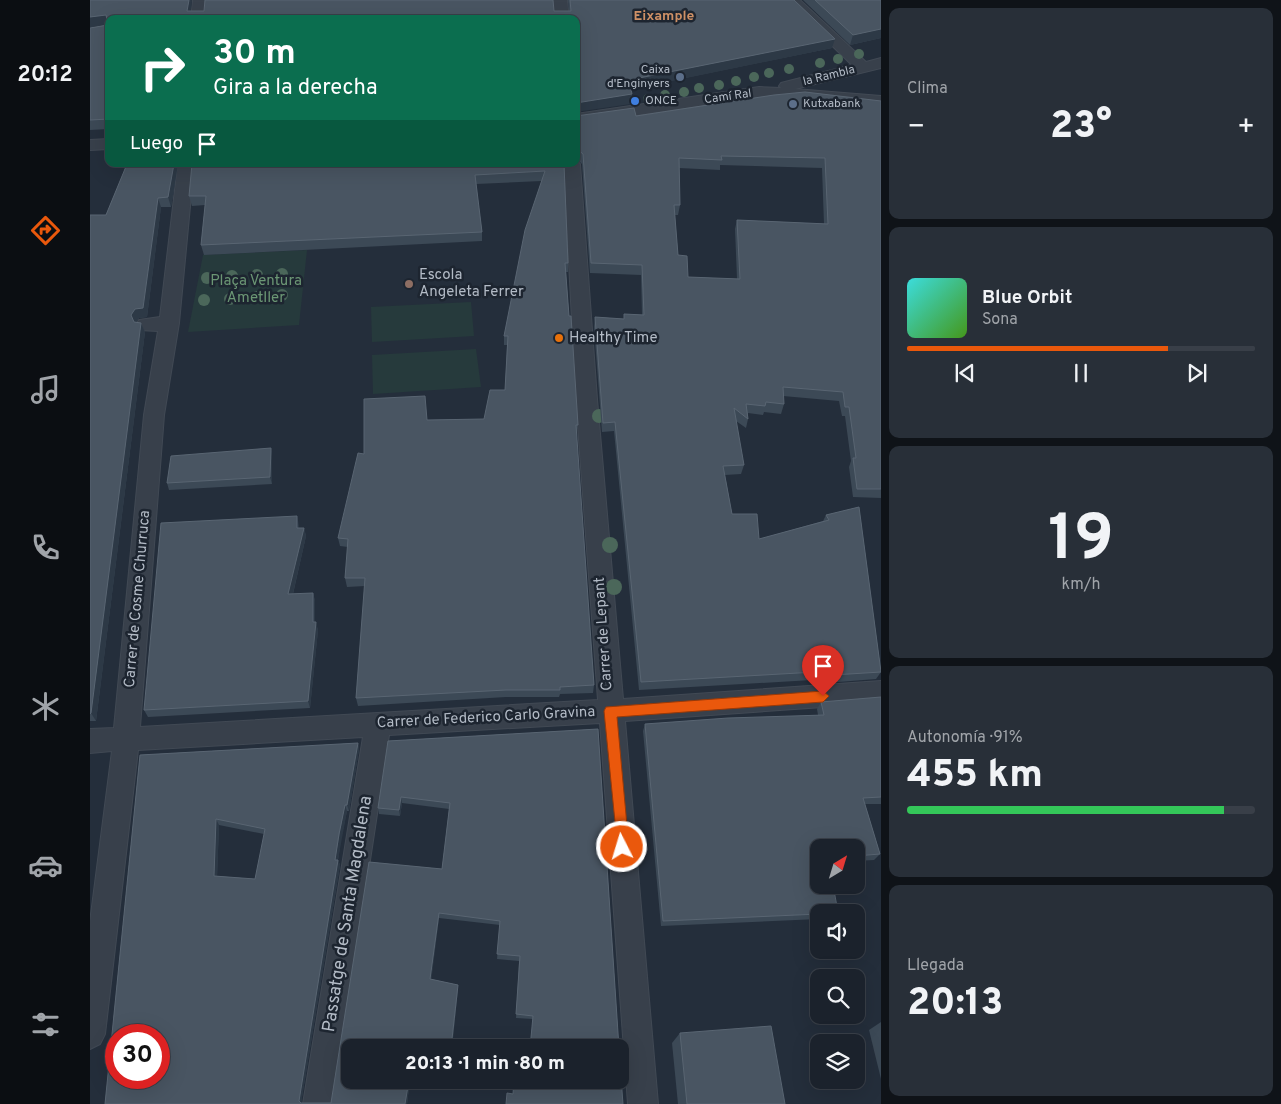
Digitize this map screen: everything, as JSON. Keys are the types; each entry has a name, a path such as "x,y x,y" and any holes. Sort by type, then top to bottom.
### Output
{"street":[{"path":"198,15 200,0"},
{"path":"560,0 562,15"},
{"path":"792,0 863,67"},
{"name":"la Rambla","path":"777,88 881,63"},
{"name":"Camí Ral","path":"580,118 760,92 808,94 881,101"},
{"path":"90,145 105,144"},
{"name":"Carrer de Cosme Churruca","path":"90,1034 126,739 154,415 169,323 186,167"},
{"name":"Carrer de Lepant","path":"572,167 580,306 610,711 643,1104"},
{"path":"146,325 169,323"},
{"name":"Carrer de Federico Carlo Gravina","path":"90,740 610,711 881,692"},
{"name":"Passatge de Santa Magdalena","path":"318,1104 378,724"}],"green space":[{"name":"Plaça Ventura Ametller","path":"307,250 299,325 188,332 203,255"},
{"path":"471,302 474,336 372,342 371,307"},
{"path":"476,349 481,387 373,394 372,355"}],"building":[{"path":"90,0 189,0 187,11 204,11 205,0 553,0 554,11 571,11 570,0 794,0 835,39 629,80 632,94 580,102 580,15 105,15 90,17"},
{"path":"815,0 881,0 881,29 853,35"},
{"path":"105,26 105,119 90,120 90,28"},
{"path":"805,92 881,101 881,489 857,489 853,458 856,458 849,407 845,407 843,392 783,387 784,404 766,402 765,406 746,404 748,419 734,408 744,465 723,466 732,514 757,514 759,539 829,520 826,515 859,507 881,672 817,676 816,672 641,682 615,422 603,423 595,317 624,319 624,314 644,315 642,265 591,263 583,154 580,152 580,115 634,108 636,116","holes":["721,156 825,158 828,224 737,220 740,279 688,277 687,256 678,255 674,205 680,205 679,158 722,160"]},
{"path":"126,167 173,167 168,197 158,198 143,308 135,309 131,315 134,322 141,323 90,714 90,215 106,215"},
{"path":"192,167 564,167 568,263 565,263 569,316 571,316 578,425 576,425 594,685 560,687 560,690 506,690 356,698 365,578 345,578 348,539 338,538 358,453 364,454 364,399 425,396 427,420 484,419 490,390 505,390 508,336 504,336 525,230 545,171 475,175 482,232 201,245 206,196 189,196"},
{"path":"271,448 270,477 167,483 171,456"},
{"path":"297,516 297,528 304,528 288,594 313,593 313,622 316,622 308,701 144,710 161,523"},
{"path":"881,697 881,797 863,798 880,854 865,855 865,839 810,839 810,894 835,894 837,904 810,904 810,914 663,921 645,724 728,718 824,715 821,702"},
{"path":"598,729 618,1039 531,1039 533,1016 516,1014 520,956 497,954 500,921 439,913 430,979 458,985 452,1039 341,1039 369,862 442,869 450,803 401,797 399,810 378,808 388,741"},
{"path":"358,743 347,805 345,805 339,834 335,860 338,860 299,1101 301,1103 331,1103 341,1040 341,1089 408,1089 405,1104 105,1104 107,1089 170,1089 170,1024 113,1024 140,755","holes":["216,819 265,829 255,879 214,876"]},
{"path":"771,1026 785,1104 687,1104 680,1033"},
{"path":"513,1089 622,1089 623,1104 506,1104 507,1093 513,1094"}],"place":[{"name":"Caixa d'Enginyers","path":"680,77"},
{"name":"ONCE","path":"635,101"},
{"name":"Kutxabank","path":"793,104"},
{"name":"Escola Angeleta Ferrer","path":"409,284"},
{"name":"Healthy Time","path":"559,338"}],"district":[{"name":"Eixample","path":"664,16"}],"route":[{"path":"622,847 610,711 823,696"}]}
